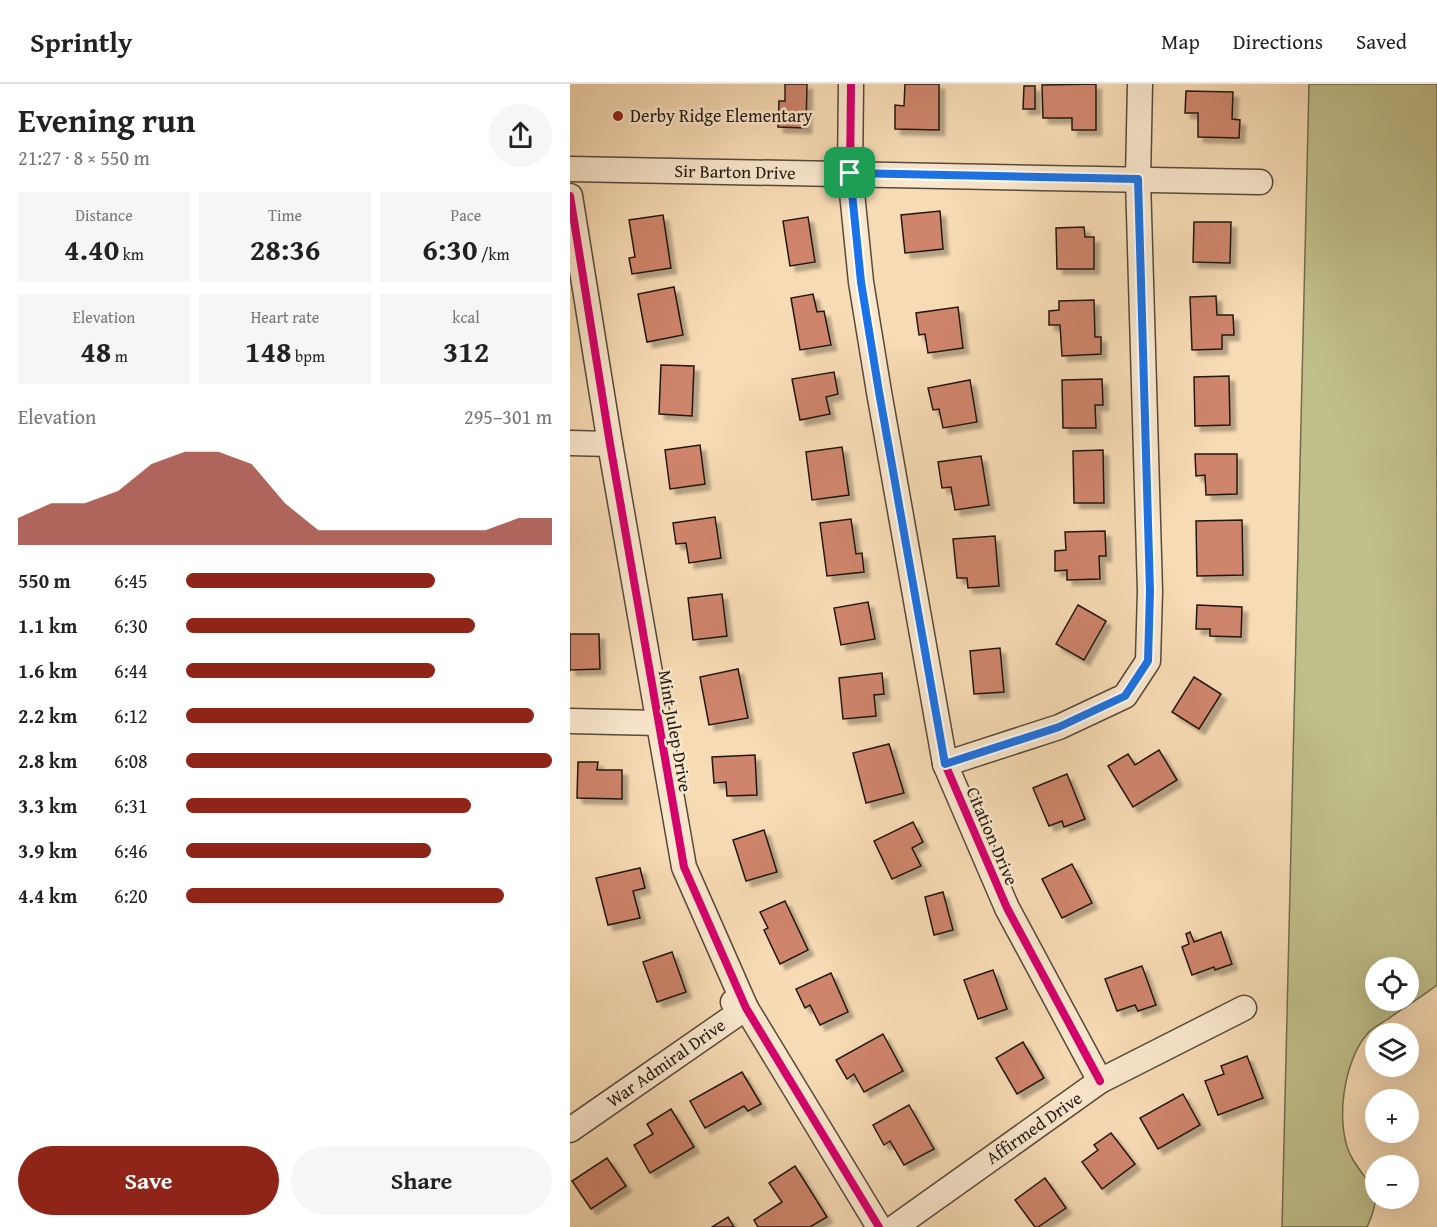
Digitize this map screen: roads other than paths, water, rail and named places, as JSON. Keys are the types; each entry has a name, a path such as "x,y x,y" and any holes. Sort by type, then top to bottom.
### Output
{"street":[{"name":"Citation Drive","path":"851,84 850,173 861,282 945,764 1007,908 1100,1081"},
{"path":"945,764 1059,727 1125,696 1148,661 1150,591 1138,179 1140,84"},
{"name":"Sir Barton Drive","path":"570,169 1260,182"},
{"name":"Mint Julep Drive","path":"570,196 610,444 684,867 737,1004 879,1227"},
{"path":"570,444 610,444"},
{"path":"570,721 659,723"},
{"name":"War Admiral Drive","path":"570,1130 737,1004"},
{"name":"Affirmed Drive","path":"895,1227 1100,1081 1244,1008"}],"place":[{"name":"Derby Ridge Elementary","path":"618,116"}]}
